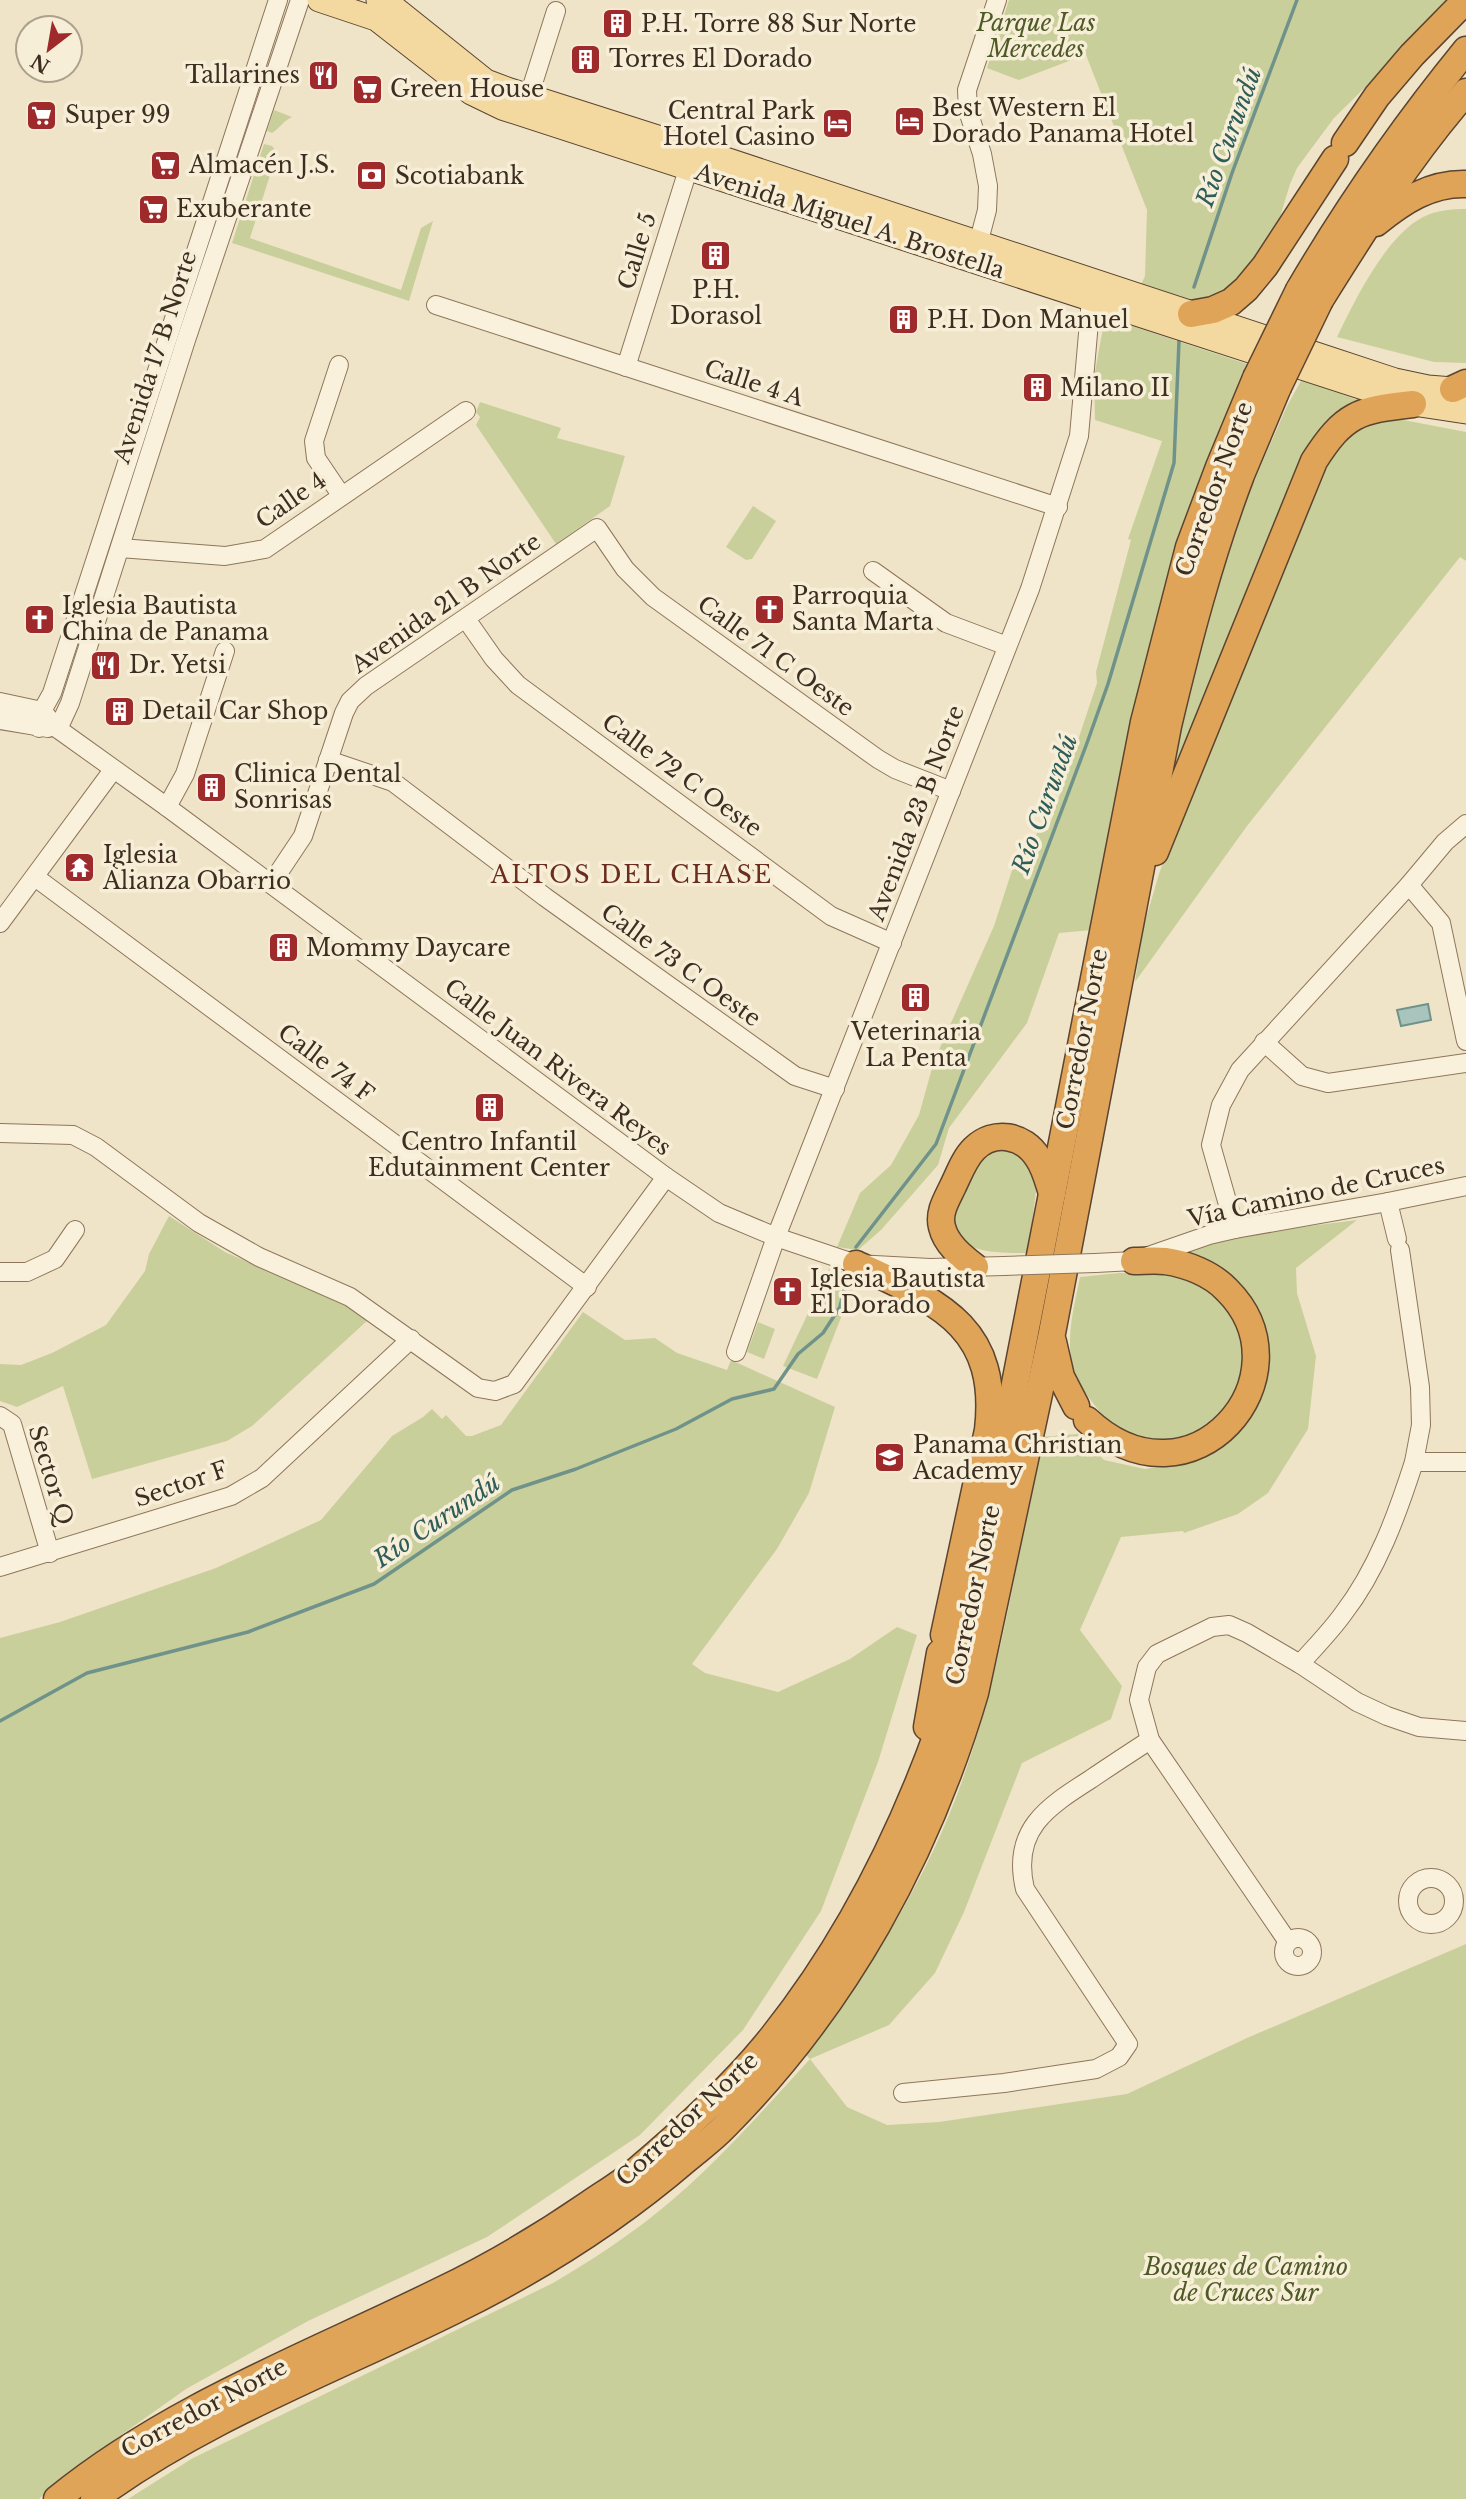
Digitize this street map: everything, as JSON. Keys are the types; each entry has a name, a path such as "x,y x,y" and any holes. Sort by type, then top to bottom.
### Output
{"highway":[{"path":"1191,314 1213,310 1231,302 1246,289 1265,266 1385,85 1466,0"},
{"name":"Corredor Norte","path":"57,2499 118,2453 191,2412 310,2351 505,2259 635,2173 705,2109 764,2048 804,1995 881,1867 922,1779 942,1726 963,1652 1144,722 1189,547 1219,467 1267,383 1309,295 1340,221 1384,156 1466,50"},
{"name":"Corredor Norte","path":"1309,295 1361,235 1403,170 1435,127 1466,92"},
{"path":"1361,235 1403,202 1426,190 1466,184"},
{"name":"Corredor Norte","path":"94,2499 127,2474 203,2430 516,2279 650,2191 723,2128 783,2064 826,2008 900,1883 934,1811 962,1737 987,1642 1052,1333 1168,726 1188,640 1241,476 1267,383"},
{"path":"1131,909 1314,461 1335,431 1351,417 1368,410 1413,404"},
{"path":"975,1268 950,1244 941,1224 943,1207 974,1149 982,1142 995,1137 1008,1136 1021,1141 1039,1158 1052,1194"},
{"path":"1052,1333 1061,1377 1081,1413 1100,1432 1134,1450 1153,1454 1191,1448 1212,1438 1228,1425 1249,1391 1255,1370 1255,1346 1250,1323 1237,1300 1221,1284 1191,1268 1166,1261 1133,1261"},
{"path":"856,1264 938,1305 972,1339 985,1362 992,1400 988,1430 942,1644 928,1721 922,1779"}],"main road":[{"name":"Avenida Miguel A. Brostella","path":"319,0 376,19 471,93 489,103 692,158"},
{"name":"Avenida Miguel A. Brostella","path":"378,0 396,9 486,80 692,158 1237,338"},
{"name":"Avenida Miguel A. Brostella","path":"1092,290 1191,314 1237,338"},
{"path":"1237,338 1395,380 1428,387 1462,388"},
{"path":"1237,338 1413,404 1466,412"}],"street":[{"name":"Avenida 17 B Norte","path":"41,719 52,693 278,0"},
{"name":"Avenida 17 B Norte","path":"58,729 70,703 186,340 300,0"},
{"path":"976,252 987,210 988,186 982,154 968,111 967,90 997,0"},
{"path":"529,96 556,11"},
{"name":"Calle 5","path":"626,367 692,158"},
{"name":"Avenida 23 B Norte","path":"736,1352 776,1237 1030,589 1058,507 1079,436 1092,290"},
{"name":"Calle 4 A","path":"436,305 1058,507"},
{"path":"339,365 314,441 316,458 341,495"},
{"name":"Calle 4","path":"120,548 225,556 265,549 466,411"},
{"name":"Avenida 21 B Norte","path":"271,884 303,836 350,701 366,686 597,528"},
{"name":"Calle 71 C Oeste","path":"597,528 625,569 653,597 878,760 951,791"},
{"path":"873,571 946,623 1007,646"},
{"name":"Calle 72 C Oeste","path":"466,619 494,659 518,685 831,916 892,943"},
{"path":"167,807 185,774 225,651"},
{"path":"0,702 41,719"},
{"path":"0,720 41,719"},
{"name":"Calle Juan Rivera Reyes","path":"41,719 167,807 666,1177 719,1213 776,1237 856,1264 975,1268 1095,1263"},
{"name":"Calle 73 C Oeste","path":"328,760 393,782 545,897 794,1076 835,1089"},
{"path":"0,923 113,769"},
{"path":"1236,1229 1211,1145 1221,1105 1240,1070 1445,842 1466,824"},
{"name":"Calle 74 F","path":"35,877 587,1287"},
{"path":"1409,885 1441,923 1466,1041"},
{"path":"1264,1042 1301,1076 1328,1083 1466,1063"},
{"path":"0,1133 73,1135 96,1147 199,1223 259,1257 350,1297 478,1388 495,1391 514,1384 666,1177"},
{"name":"Vía Camino de Cruces","path":"1095,1263 1133,1261 1209,1235 1466,1186"},
{"path":"1300,1664 1344,1613 1375,1562 1400,1507 1414,1462 1421,1425 1420,1387 1398,1245 1388,1202"},
{"path":"0,1272 26,1272 55,1259 75,1230"},
{"name":"Sector F","path":"0,1567 231,1496 262,1478 411,1339"},
{"name":"Sector Q","path":"0,1416 12,1424 50,1553"},
{"path":"1414,1462 1466,1462"},
{"path":"1288,1942 1150,1740 1139,1700 1147,1667 1157,1654 1212,1627 1229,1625 1300,1664 1357,1702 1387,1716 1419,1727 1466,1731"},
{"path":"903,2093 1004,2083 1096,2069 1119,2057 1124,2051 1128,2044 1025,1889 1020,1869 1026,1840 1037,1820 1052,1804 1150,1740"}],"green space":[{"name":"Parque Las Mercedes","path":"1009,0 1454,0 1334,118 1297,168 1272,244 1248,279 1197,307 1140,287 1145,276 1147,210 1084,50 1069,61 1019,80 987,68"},
{"path":"274,110 292,117 272,133 267,131"},
{"path":"264,144 272,146 278,154 270,159 271,172 250,238 401,290 421,228 433,221 409,301 232,243"},
{"path":"1466,209 1466,363 1434,362 1337,337 1373,270 1409,226 1423,217 1444,210"},
{"path":"1105,317 1250,365 1092,930 1059,933 1027,1023 949,1128 938,1165 881,1230 858,1250 837,1247 860,1193 891,1165 919,1115 934,1061 994,926 1014,864 1021,866 1039,829 1048,830 1097,683 1096,672 1131,540 1128,539 1162,441 1095,420 1094,377"},
{"path":"1302,379 1355,399 1381,400 1327,426 1162,808 1185,688 1241,511 1287,406"},
{"path":"480,402 561,428 557,438 625,456 610,506 556,544 476,425 480,417 476,412"},
{"path":"1393,418 1466,432 1466,561 1460,557 1247,826 1135,982 1144,925 1194,775 1327,455 1363,423"},
{"path":"753,506 776,521 752,559 746,560 726,547"},
{"path":"986,1150 1022,1151 1037,1184 1028,1253 979,1249 968,1245 953,1229 949,1216"},
{"path":"169,1216 225,1252 348,1307 368,1320 252,1426 227,1441 92,1479 63,1386 17,1407 0,1401 0,1364 21,1365 52,1353 106,1325 145,1271 149,1254"},
{"path":"1357,1220 1296,1268 1297,1293 1316,1356 1308,1429 1268,1493 1238,1514 1184,1533 1121,1537 1080,1630 1122,1686 1111,1719 1022,1763 964,1912 935,1973 889,2025 810,2059 805,2054 859,1980 907,1902 956,1798 988,1697 1041,1437 1078,1434 1104,1460 1145,1469 1183,1463 1214,1448 1253,1389 1244,1303 1174,1259 1209,1243 1271,1231"},
{"path":"830,1267 856,1279 817,1379 783,1366"},
{"path":"1119,1273 1165,1274 1190,1279 1219,1295 1236,1321 1244,1362 1240,1387 1214,1425 1165,1445 1110,1427 1084,1391 1075,1373 1070,1346 1080,1277"},
{"path":"583,1312 625,1340 655,1338 677,1353 727,1370 731,1360 835,1407 809,1493 777,1549 692,1664 705,1673 778,1692 850,1659 897,1627 917,1635 878,1762 821,1911 743,2030 640,2135 487,2237 308,2321 186,2389 62,2477 39,2499 0,2499 0,1638 60,1622 216,1568 321,1520 392,1436 432,1409 442,1419 446,1415 466,1436 501,1425"},
{"path":"758,1322 775,1329 764,1359 747,1352"},
{"name":"Bosques de Camino de Cruces Sur","path":"1466,1944 1466,2499 128,2499 193,2458 553,2283 594,2258 680,2194 737,2138 810,2059 847,2107 887,2125 939,2122 1127,2094 1247,2038"}],"water":[{"path":"1428,1004 1431,1020 1401,1026 1397,1010"}],"waterway":[{"name":"Río Curundú","path":"1194,287 1232,173 1297,0"},
{"name":"Río Curundú","path":"856,1247 936,1144 1087,743 1108,684 1174,463 1179,341"},
{"name":"Río Curundú","path":"0,1721 87,1673 248,1632 374,1584 512,1490 576,1469 676,1429 732,1399 774,1389 798,1354 823,1333 840,1307 845,1286"}],"place":[{"name":"P.H. Torre 88 Sur Norte","path":"618,24"},
{"name":"Torres El Dorado","path":"586,59"},
{"name":"Tallarines","path":"323,75"},
{"name":"Green House","path":"367,89"},
{"name":"Super 99","path":"42,115"},
{"name":"Best Western El Dorado Panama Hotel","path":"909,121"},
{"name":"Central Park Hotel Casino","path":"838,124"},
{"name":"Almacén J.S.","path":"166,165"},
{"name":"Scotiabank","path":"372,176"},
{"name":"Exuberante","path":"153,209"},
{"name":"P.H. Dorasol","path":"716,256"},
{"name":"P.H. Don Manuel","path":"904,320"},
{"name":"Milano II","path":"1037,388"},
{"name":"Parroquia Santa Marta","path":"769,609"},
{"name":"Iglesia Bautista China de Panama","path":"39,619"},
{"name":"Dr. Yetsi","path":"106,665"},
{"name":"Detail Car Shop","path":"119,711"},
{"name":"Clinica Dental Sonrisas","path":"211,787"},
{"name":"Iglesia Alianza Obarrio","path":"80,868"},
{"name":"Mommy Daycare","path":"283,948"},
{"name":"Veterinaria La Penta","path":"916,998"},
{"name":"Centro Infantil Edutainment Center","path":"489,1108"},
{"name":"Iglesia Bautista El Dorado","path":"787,1292"},
{"name":"Panama Christian Academy","path":"890,1458"}],"district":[{"name":"ALTOS DEL CHASE","path":"632,875"}]}
